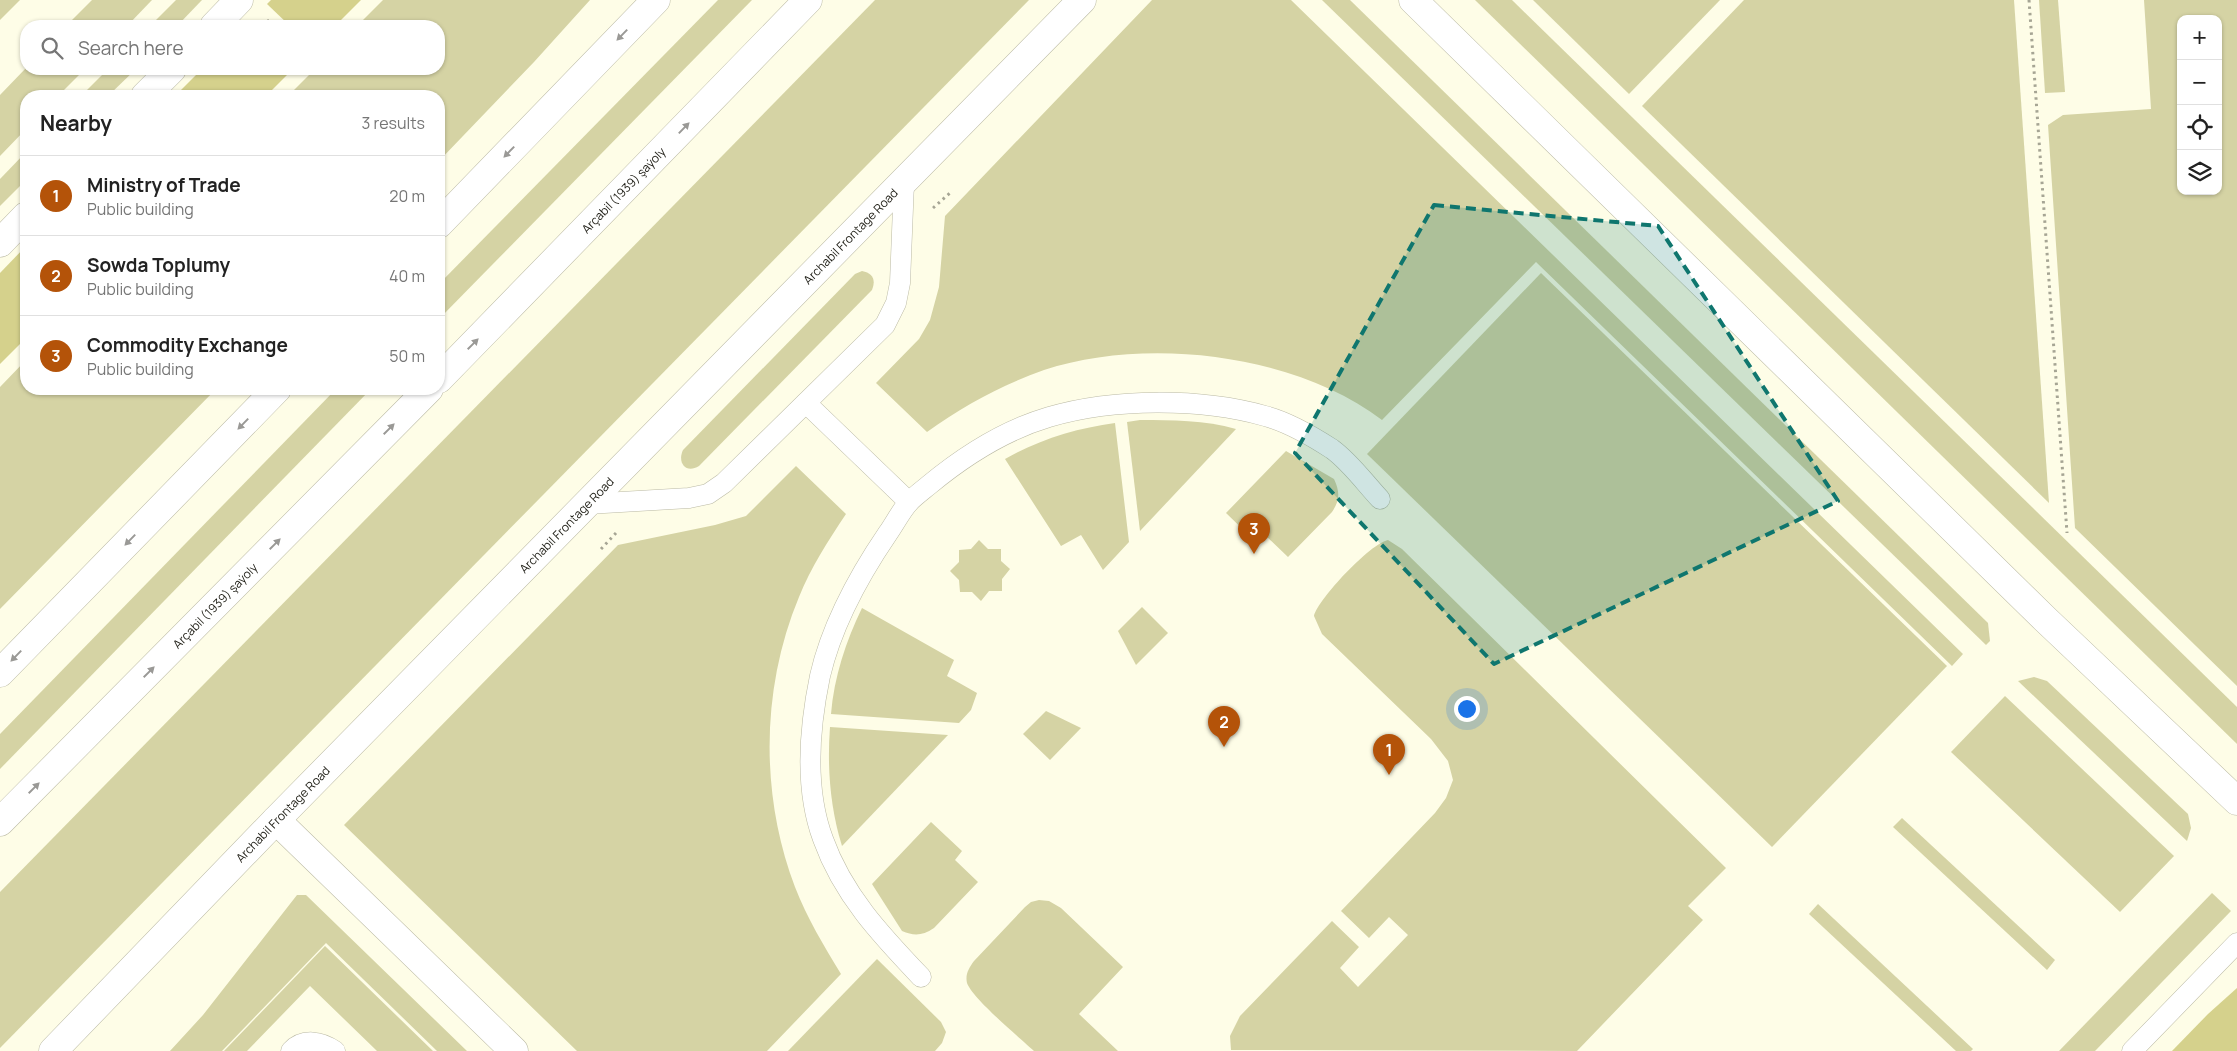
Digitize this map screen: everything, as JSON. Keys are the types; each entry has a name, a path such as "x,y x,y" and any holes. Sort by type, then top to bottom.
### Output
{"street":[{"path":"220,20 240,0"},
{"path":"445,218 656,0"},
{"name":"Arçabil (1939) şaýoly","path":"445,373 808,0"},
{"name":"Archabil Frontage Road","path":"53,1051 276,820 1082,0"},
{"path":"1413,0 2038,612 2237,802"},
{"path":"151,90 166,75"},
{"path":"0,243 20,222"},
{"path":"0,673 271,395"},
{"name":"Arçabil (1939) şaýoly","path":"0,822 423,395"},
{"path":"276,820 514,1051"}],"lane":[{"path":"588,504 689,498 708,494 724,483 884,325 896,303 900,283 904,182"},
{"path":"806,403 909,502"},
{"path":"921,977 874,928 844,883 822,839 812,791 810,747 825,657 840,618 856,585 909,502 948,469 989,443 1049,417 1096,408 1136,404 1185,403 1267,416 1304,433 1334,450 1380,499"},
{"path":"2132,1051 2237,943"},
{"path":"291,1051 296,1045 308,1042 318,1043 335,1051"}],"path":[{"path":"2029,0 2067,533"}],"highlighted area":[{"path":"1434,205 1658,226 1838,501 1494,664 1295,453"}],"shaded area":[{"path":"0,0 20,0 0,20"},
{"path":"92,0 152,0 133,20 72,20"},
{"path":"176,0 202,0 183,20 156,20"},
{"path":"271,0 361,0 341,20 284,20 267,4"},
{"path":"383,0 590,0 534,62 445,155 445,90 294,90 309,75 445,75 445,20 363,20"},
{"path":"718,0 752,0 445,313 445,278"},
{"path":"875,0 1029,0 0,1048 0,892"},
{"path":"1152,0 1291,0 1963,654 1952,666 1536,262 1382,420 1347,398 1307,380 1264,366 1174,353 1128,354 1085,360 1028,376 983,397 927,432 876,383 919,339 930,320 939,287 945,216"},
{"path":"1322,0 1350,0 1988,623 1990,641 1986,645"},
{"path":"1475,0 1512,0 2237,707 2237,744"},
{"path":"1533,0 1720,0 1629,94"},
{"path":"1744,0 2014,0 2049,503 1642,106"},
{"path":"2039,0 2058,0 2065,92 2045,93"},
{"path":"2144,0 2237,0 2237,686 2075,528 2048,125 2063,115 2151,109"},
{"path":"20,74 79,75 64,90 20,90 20,135 0,156 0,95"},
{"path":"102,75 130,75 114,90 87,90"},
{"path":"196,75 287,75 272,90 181,90"},
{"path":"20,158 20,186 0,206 0,179"},
{"path":"20,252 20,344 0,364 0,273"},
{"path":"862,271 869,273 873,278 872,290 699,466 690,469 684,466 681,459 683,450 855,274"},
{"path":"1541,273 1947,666 1772,847 1367,454"},
{"path":"20,366 20,395 210,395 0,609 0,387"},
{"path":"330,395 365,395 0,769 0,734"},
{"path":"1140,420 1200,422 1236,429 1140,531 1127,422"},
{"path":"1115,423 1129,542 1103,570 1081,535 1061,546 1005,459 1031,446 1058,436 1086,428"},
{"path":"1286,451 1334,479 1338,496 1337,504 1332,512 1288,557 1265,535 1257,543 1226,513"},
{"path":"796,466 846,514 826,544 809,575 786,632 777,668 772,704 771,779 776,816 784,852 795,887 810,921 841,974 767,1051 577,1051 344,825 618,545 715,525 746,516"},
{"path":"979,540 988,549 1001,549 1001,561 1010,569 1002,579 1002,591 989,591 981,601 972,592 960,592 959,580 950,571 959,562 959,550 971,549"},
{"path":"1388,540 1402,549 1726,868 1688,906 1703,920 1577,1051 1231,1050 1230,1036 1240,1016 1332,921 1359,947 1340,968 1358,987 1408,935 1389,917 1369,938 1341,911 1435,813 1446,798 1453,780 1448,761 1431,739 1322,634 1314,616 1325,597 1346,573 1380,543"},
{"path":"1142,607 1168,633 1136,665 1118,631"},
{"path":"862,608 954,660 947,676 977,693 971,710 959,723 831,714 835,686 842,659"},
{"path":"2034,677 2047,681 2188,814 2191,828 2187,841 2018,681"},
{"path":"2005,696 2174,856 2120,912 1951,752"},
{"path":"1046,711 1081,728 1050,760 1023,734"},
{"path":"830,727 948,735 842,846 830,787"},
{"path":"1902,818 2055,960 2047,970 1893,827"},
{"path":"931,822 962,851 955,860 978,882 934,928 922,934 910,934 902,931 872,884"},
{"path":"2212,893 2231,911 2095,1051 2059,1051"},
{"path":"297,895 306,895 467,1051 437,1051 326,943 222,1051 170,1051 203,1015"},
{"path":"1039,900 1049,901 1061,908 1123,967 1079,1014 1118,1051 1034,1051 987,1008 967,983 967,974 974,961 1025,907 1031,902"},
{"path":"1818,904 1973,1049 1971,1051 1956,1051 1809,914"},
{"path":"325,946 433,1051 377,1051 310,986 247,1051 224,1051"},
{"path":"877,959 941,1022 946,1032 942,1043 935,1051 788,1051"},
{"path":"2237,988 2237,1051 2172,1051 2208,1014"}],"place":[{"name":"Commodity Exchange","path":"1254,554"},
{"name":"Sowda Toplumy","path":"1224,747"},
{"name":"Ministry of Trade","path":"1389,775"}]}
